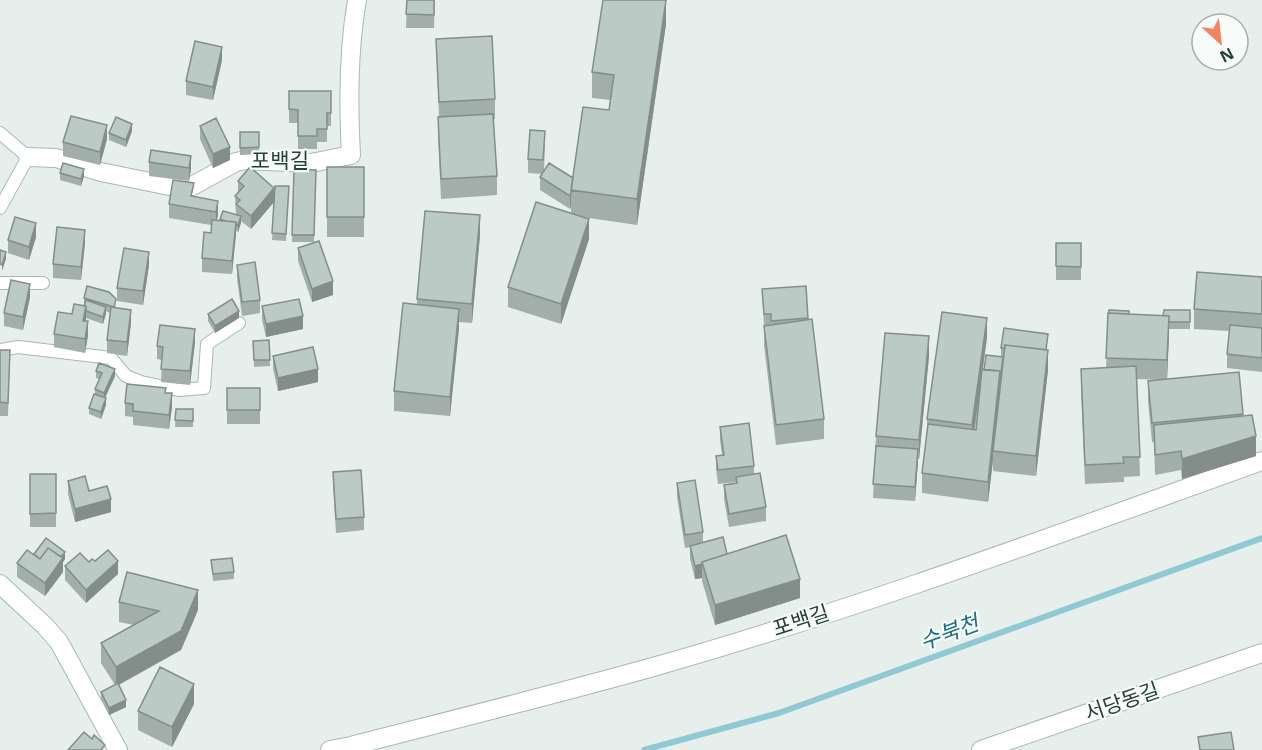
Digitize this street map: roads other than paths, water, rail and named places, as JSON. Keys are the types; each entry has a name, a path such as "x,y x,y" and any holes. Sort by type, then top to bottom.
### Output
{"street":[{"name":"포백길","path":"28,157 56,158 101,172 179,188 192,186 236,162 246,160 311,163 351,155 348,86 351,38 357,0"},
{"name":"포백길","path":"330,750 653,666 744,639 908,586 1262,461"},
{"path":"0,584 59,642 118,750"},
{"name":"서당동길","path":"981,750 1262,653"}],"lane":[{"path":"0,133 28,157 0,208"},
{"path":"0,283 43,283"},
{"path":"0,350 18,348 111,358 126,376 141,382 179,390 204,388 207,344 239,323"}],"waterway":[{"name":"수북천","path":"644,750 779,713 1262,538"}]}
